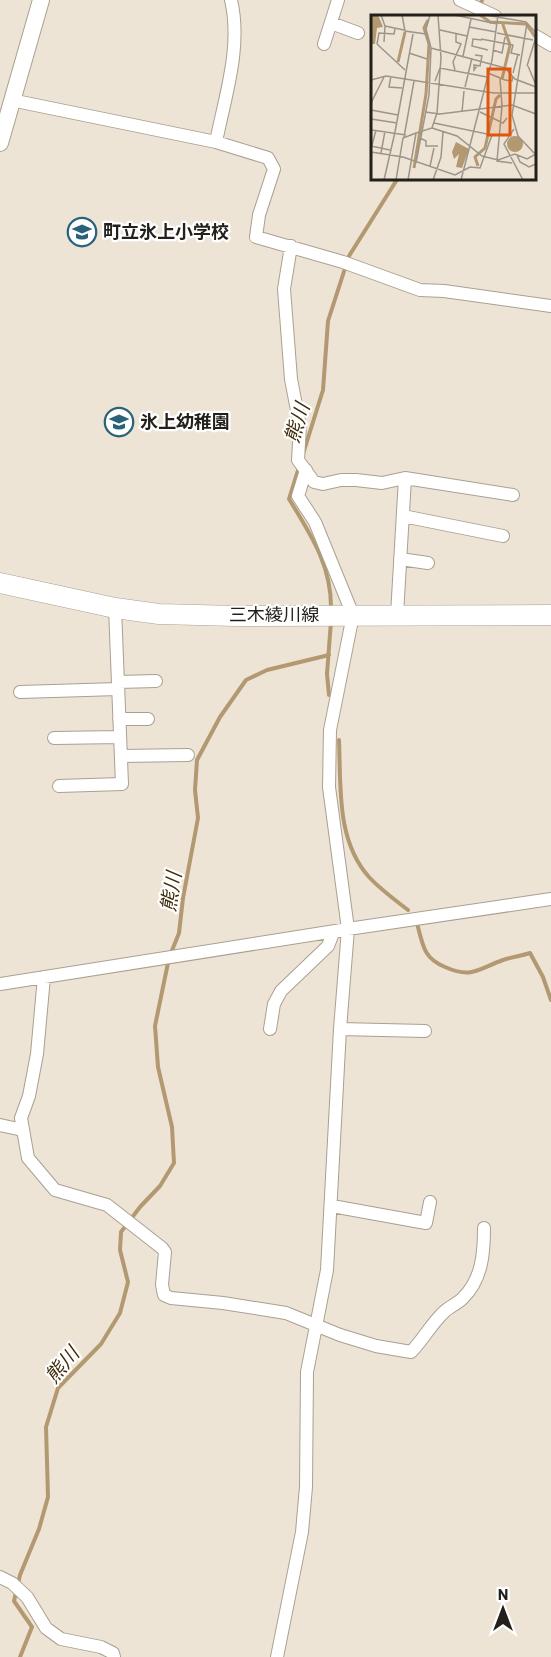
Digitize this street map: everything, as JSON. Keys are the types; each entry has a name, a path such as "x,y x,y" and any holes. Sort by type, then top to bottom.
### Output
{"main road":[{"name":"三木綾川線","path":"0,583 115,608 159,614 551,615"}],"street":[{"path":"0,143 41,0"},
{"path":"216,142 233,59 234,12 231,0"},
{"path":"324,44 338,0"},
{"path":"460,0 490,14"},
{"path":"331,23 358,33"},
{"path":"536,36 551,45"},
{"path":"11,100 216,142 268,158 274,169 256,237 347,264 420,290 444,291 551,306"},
{"path":"277,1657 302,1532 306,1487 307,1372 327,1270 340,1029 348,929 329,776 330,730 348,615 315,522 298,496 302,465 300,426 291,379 284,289 291,246"},
{"path":"302,465 314,482 324,484 341,480 382,483 405,478 513,495"},
{"path":"397,615 405,478"},
{"path":"403,516 503,536"},
{"path":"400,559 428,563"},
{"path":"59,786 122,784 115,608"},
{"path":"20,692 118,686 156,681"},
{"path":"119,719 148,719"},
{"path":"54,738 120,737"},
{"path":"121,756 188,755"},
{"path":"0,984 551,899"},
{"path":"270,1029 274,1004 281,991 328,946 333,933"},
{"path":"44,977 37,1054 29,1096 21,1118 28,1158 55,1190 107,1205 165,1252 162,1285 164,1295 171,1298 286,1313 316,1326 376,1346 411,1352 444,1312 462,1299 475,1283 484,1255 484,1228"},
{"path":"340,1029 425,1031"},
{"path":"0,1125 23,1130"},
{"path":"332,1206 426,1223 430,1202"},
{"path":"6,1580 27,1597 46,1628 61,1639 101,1647 113,1653 114,1657"}],"waterway":[{"name":"熊川","path":"477,15 482,0"},
{"name":"熊川","path":"303,454 323,390 328,321 349,256 397,180"},
{"name":"熊川","path":"299,467 289,499 312,538 324,565 328,579 331,610"},
{"name":"熊川","path":"329,695 327,674 331,621"},
{"name":"熊川","path":"20,1657 32,1627 14,1601 20,1575 39,1529 48,1497 46,1427 58,1388 101,1344 120,1313 128,1282 120,1250 121,1232 160,1186 174,1163 172,1127 158,1067 155,1026 169,958 179,933 198,818 195,790 197,760 220,717 246,680 267,670 329,655"},
{"path":"339,740 342,812 351,846 358,862 369,877 408,910"},
{"path":"418,927 423,946 429,956 438,964 454,971 475,971 530,953 543,977 551,1000"}],"place":[{"name":"町立氷上小学校","path":"82,232"},
{"name":"氷上幼稚園","path":"119,422"}]}
